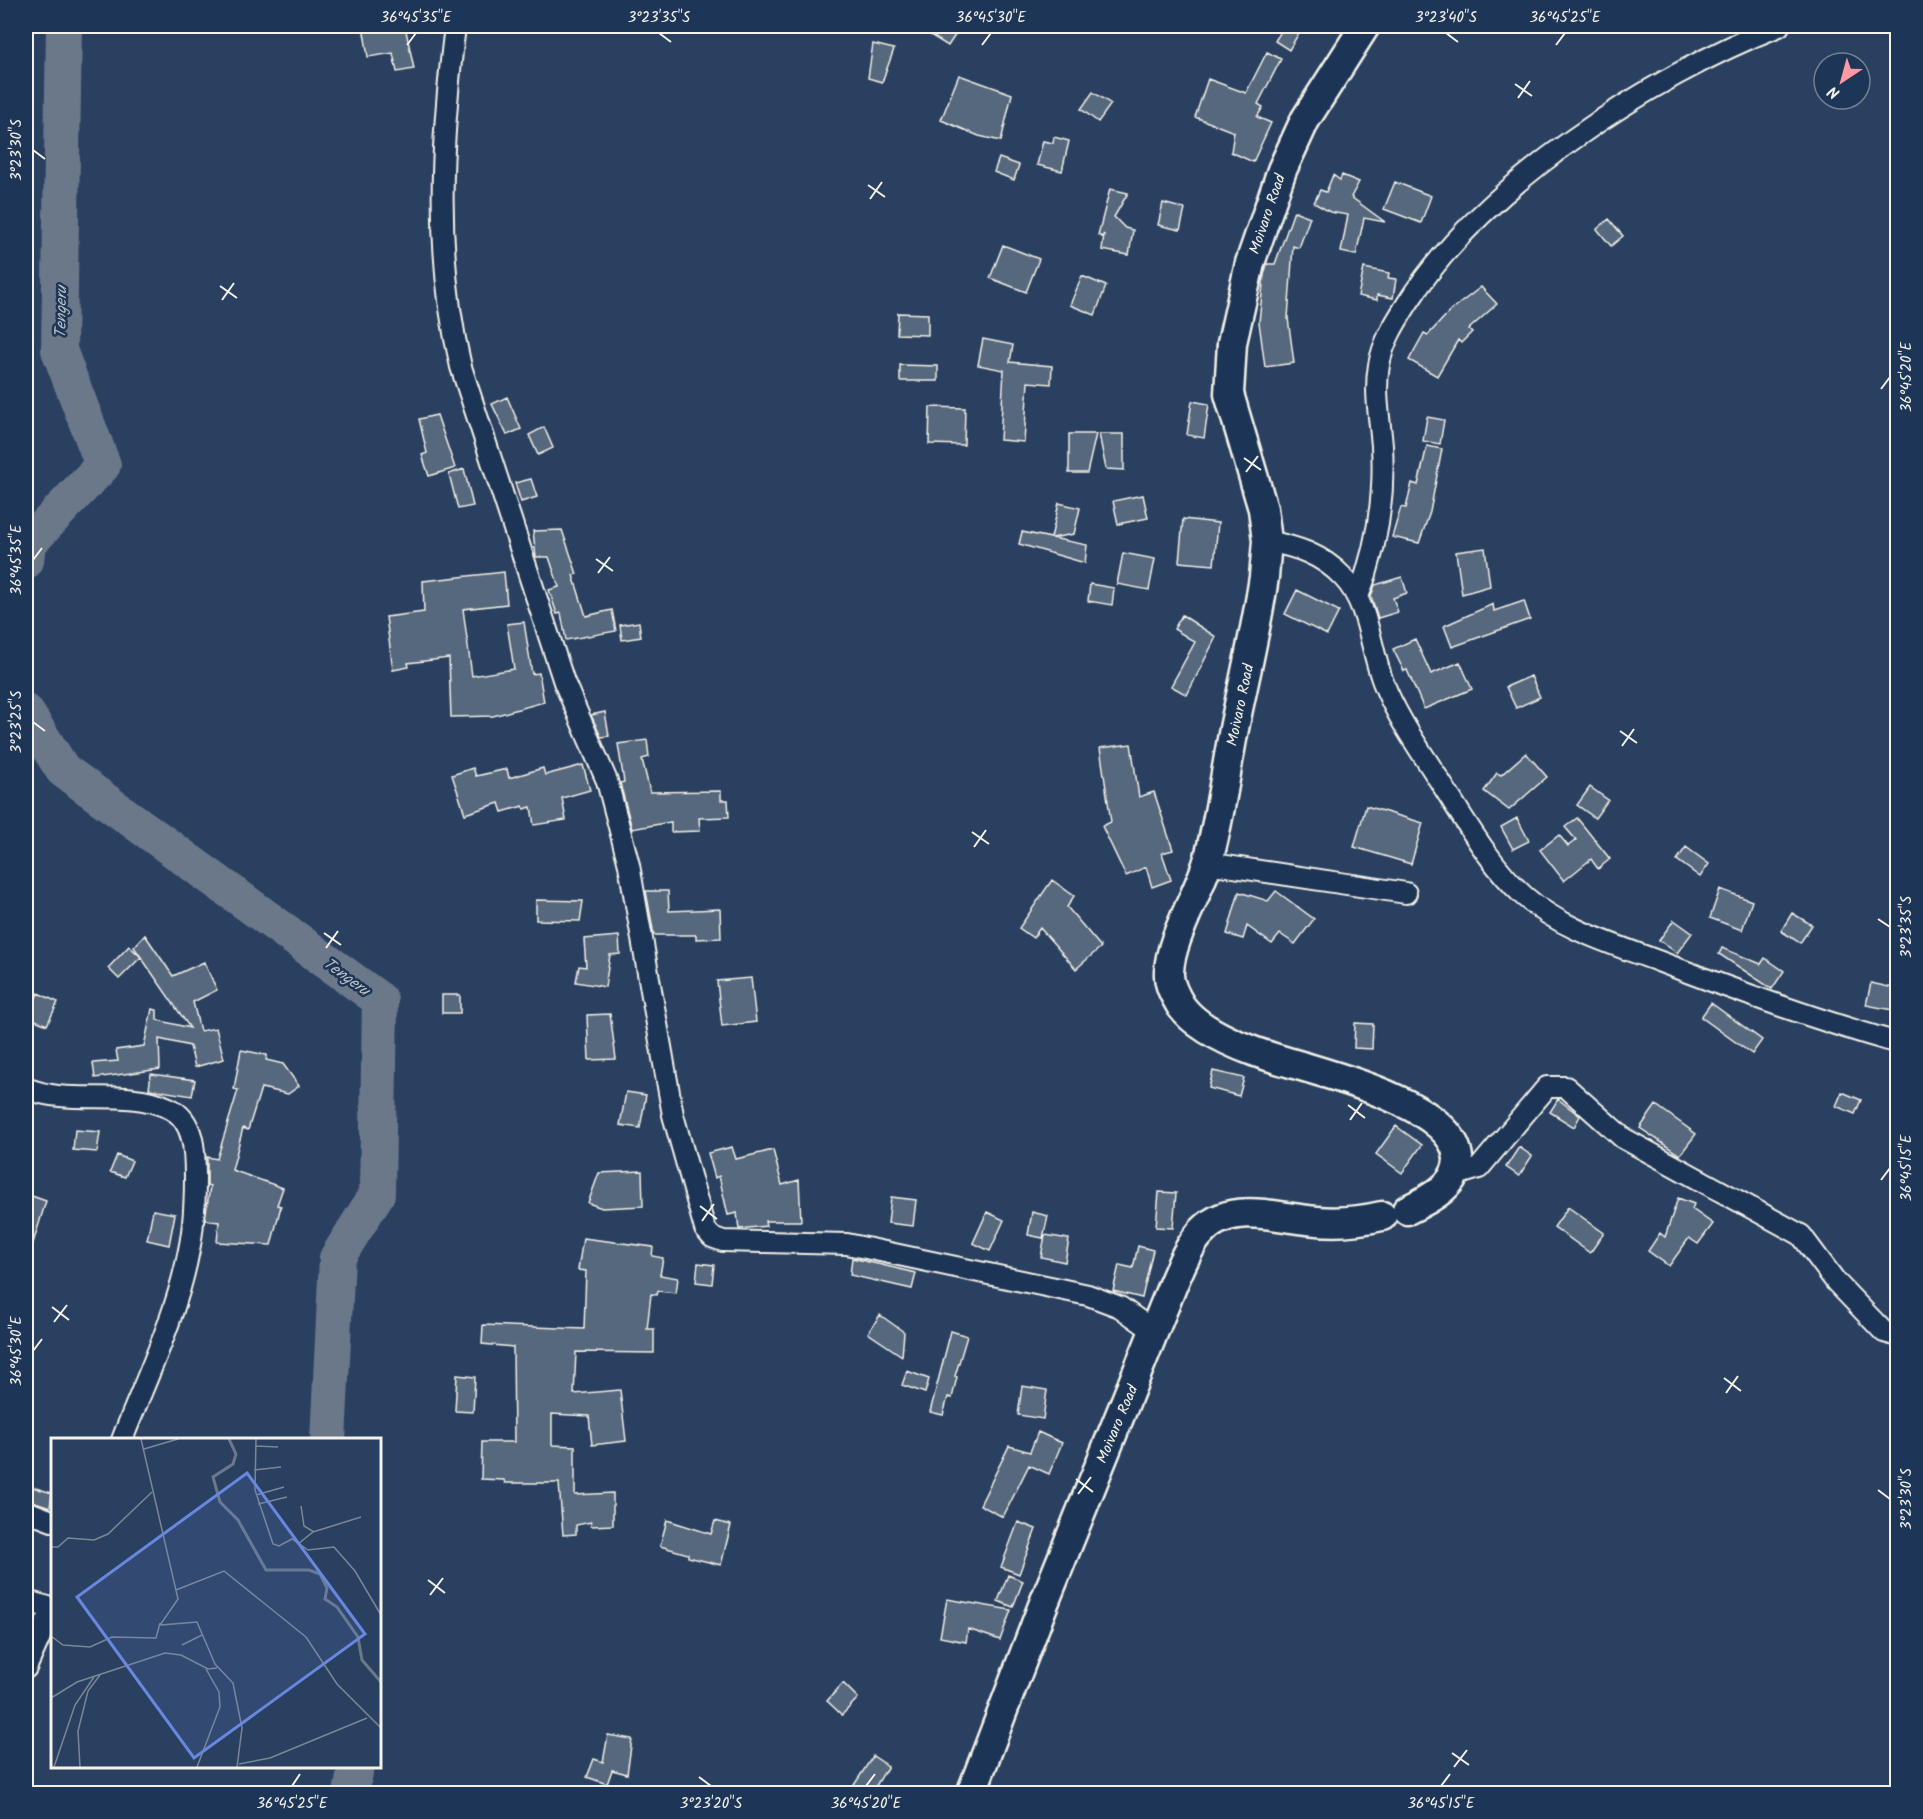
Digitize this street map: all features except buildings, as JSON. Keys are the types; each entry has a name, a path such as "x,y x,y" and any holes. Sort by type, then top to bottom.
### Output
{"street":[{"path":"455,26 441,170 444,265 453,334 461,367 564,682 607,781 629,865 673,1114 705,1229 712,1237 723,1241 818,1242 859,1246 1088,1295 1120,1306 1155,1332"},
{"name":"Moivaro Road","path":"971,1794 1042,1608 1155,1332 1198,1235 1223,1217 1255,1213 1340,1222 1395,1213 1432,1198 1453,1176 1458,1164 1457,1148 1449,1134 1426,1116 1372,1089 1254,1051 1223,1037 1198,1022 1182,1007 1172,989 1168,973 1172,952 1208,863 1254,637 1267,542 1263,509 1229,394 1232,343 1250,263 1282,170 1305,120 1365,26"},
{"path":"1358,597 1372,557 1382,504 1382,445 1377,382 1382,352 1395,323 1430,270 1460,233 1498,200 1593,126 1702,60 1779,26"},
{"path":"1267,542 1312,552 1326,561 1344,578 1358,597 1383,683 1402,722 1471,830 1525,897 1556,918 1609,942 1812,1017 1898,1043"},
{"path":"1208,863 1406,893"},
{"path":"1453,1176 1479,1168 1547,1087 1566,1087 1623,1138 1801,1235 1852,1298 1884,1332 1898,1336"},
{"path":"26,1088 51,1095 134,1098 158,1104 182,1117 189,1128 195,1153 194,1218 189,1251 163,1334 123,1438"},
{"path":"26,1511 51,1521"},
{"path":"26,1601 51,1609"},
{"path":"26,1668 51,1611"}],"waterway":[{"name":"Tengeru","path":"26,561 28,544 103,465 59,350 64,26"},
{"name":"Tengeru","path":"26,712 63,770 380,1000 377,1194 337,1258 328,1438"},
{"name":"Tengeru","path":"351,1794 356,1768"}]}
